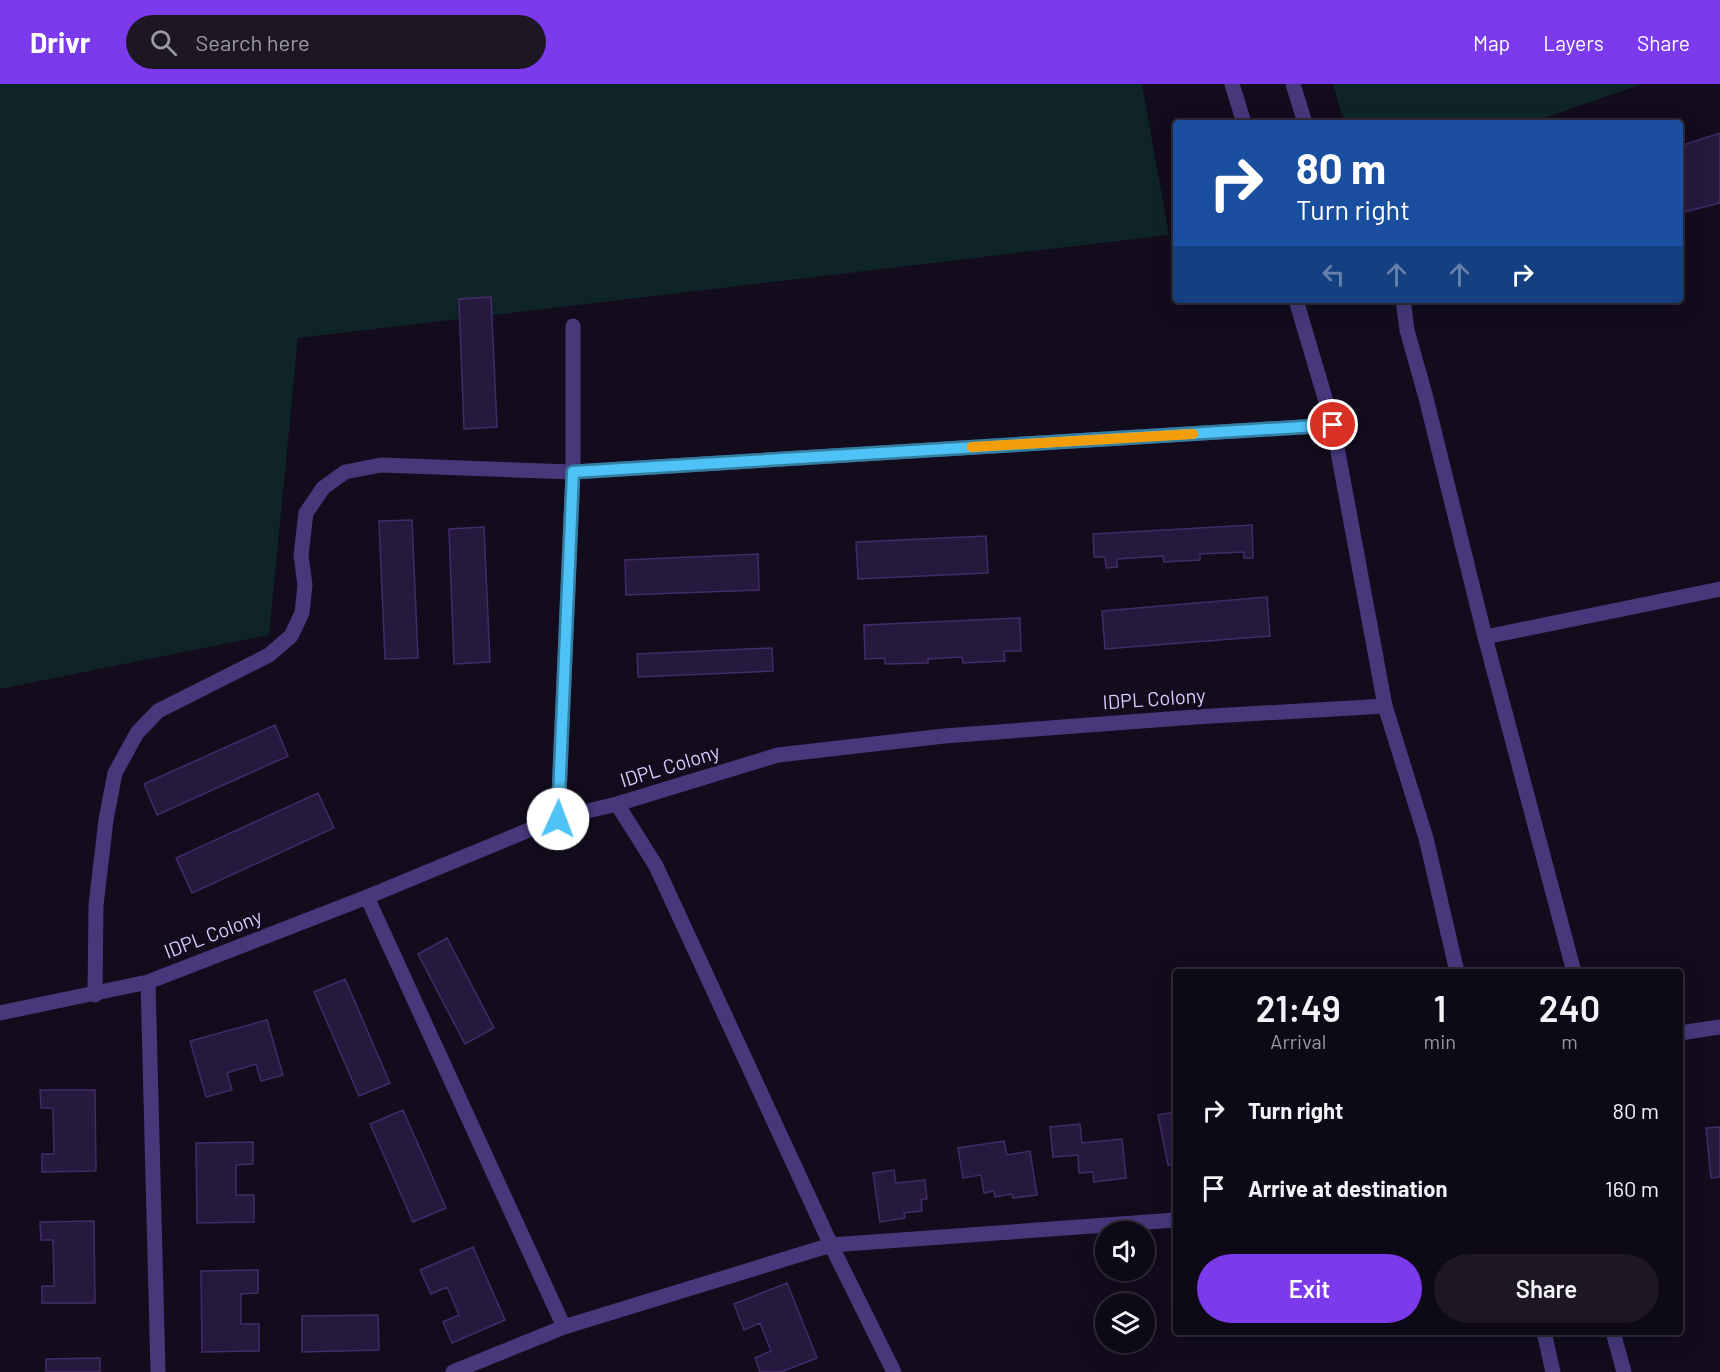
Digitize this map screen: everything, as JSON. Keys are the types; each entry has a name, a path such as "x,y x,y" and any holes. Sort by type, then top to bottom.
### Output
{"street":[{"path":"1232,84 1243,120"},
{"path":"1293,84 1304,120"},
{"path":"1297,303 1333,425 1385,706 1426,838 1456,969"},
{"path":"1403,303 1407,330 1485,637 1573,969"},
{"path":"558,819 573,472 573,326"},
{"path":"95,994 96,905 106,820 116,773 122,759 137,733 158,711 269,655 291,636 302,613 305,585 301,555 306,513 323,488 345,472 381,465 573,472 1333,425"},
{"path":"1485,637 1720,589"},
{"name":"IDPL Colony","path":"0,1013 148,982 367,897 558,819 617,804 778,755 944,736 1195,717 1385,706"},
{"path":"617,804 656,866 831,1245 894,1372"},
{"path":"367,897 564,1327"},
{"path":"148,982 158,1372"},
{"path":"1683,1032 1720,1026"},
{"path":"453,1372 564,1327 831,1245 1173,1220"},
{"path":"1545,1335 1553,1372"},
{"path":"1614,1335 1624,1372"}],"green space":[{"path":"0,84 1142,84 1169,235 298,338 269,635 0,689"},
{"path":"1333,84 1642,84 1539,120 1343,120"}],"building":[{"path":"1720,133 1720,203 1683,212 1683,145"},
{"path":"491,297 497,427 464,429 459,299"},
{"path":"412,520 418,658 385,659 379,521"},
{"path":"1252,525 1253,558 1244,558 1244,552 1200,554 1200,560 1164,562 1163,556 1117,559 1117,567 1106,568 1105,557 1094,557 1093,534"},
{"path":"484,527 490,662 454,664 449,529"},
{"path":"986,536 988,573 858,579 856,542"},
{"path":"758,554 759,590 626,595 625,560"},
{"path":"1267,597 1270,636 1105,649 1102,611"},
{"path":"1020,618 1021,651 1004,651 1005,661 963,663 962,657 928,659 928,663 885,664 885,658 865,659 864,625"},
{"path":"772,648 773,671 638,677 637,654"},
{"path":"275,725 288,756 157,815 144,784"},
{"path":"318,793 334,828 192,893 176,858"},
{"path":"447,938 494,1028 465,1044 418,954"},
{"path":"345,979 390,1083 359,1096 314,992"},
{"path":"267,1020 283,1075 261,1081 256,1064 227,1073 232,1090 206,1097 190,1041"},
{"path":"40,1090 95,1090 96,1171 42,1172 42,1154 54,1154 53,1108 41,1108"},
{"path":"403,1110 446,1208 413,1222 370,1124"},
{"path":"1173,1112 1173,1164 1168,1165 1158,1115"},
{"path":"1080,1124 1082,1143 1122,1139 1126,1178 1094,1182 1093,1172 1079,1173 1078,1155 1053,1157 1050,1127"},
{"path":"1720,1127 1720,1177 1711,1178 1706,1128"},
{"path":"1004,1141 1007,1155 1030,1151 1037,1195 1013,1198 1012,1194 995,1197 994,1191 984,1193 981,1175 963,1178 958,1148"},
{"path":"253,1142 253,1164 236,1165 236,1195 254,1195 254,1222 197,1223 196,1143"},
{"path":"894,1170 896,1183 925,1180 927,1199 921,1200 922,1211 904,1213 905,1218 880,1222 873,1173"},
{"path":"94,1221 95,1303 42,1303 42,1286 54,1286 53,1240 41,1240 40,1222"},
{"path":"473,1247 505,1320 452,1343 443,1322 459,1315 447,1287 431,1294 420,1270"},
{"path":"258,1270 258,1293 241,1294 241,1324 259,1324 259,1351 202,1352 201,1271"},
{"path":"787,1283 817,1358 781,1372 760,1372 755,1358 771,1351 760,1323 744,1330 734,1304"},
{"path":"378,1315 379,1350 302,1352 302,1316"},
{"path":"100,1358 100,1372 46,1372 46,1359"}],"slow traffic":[{"path":"972,447 1193,434"}],"route":[{"path":"558,819 573,472 1333,425"}]}
